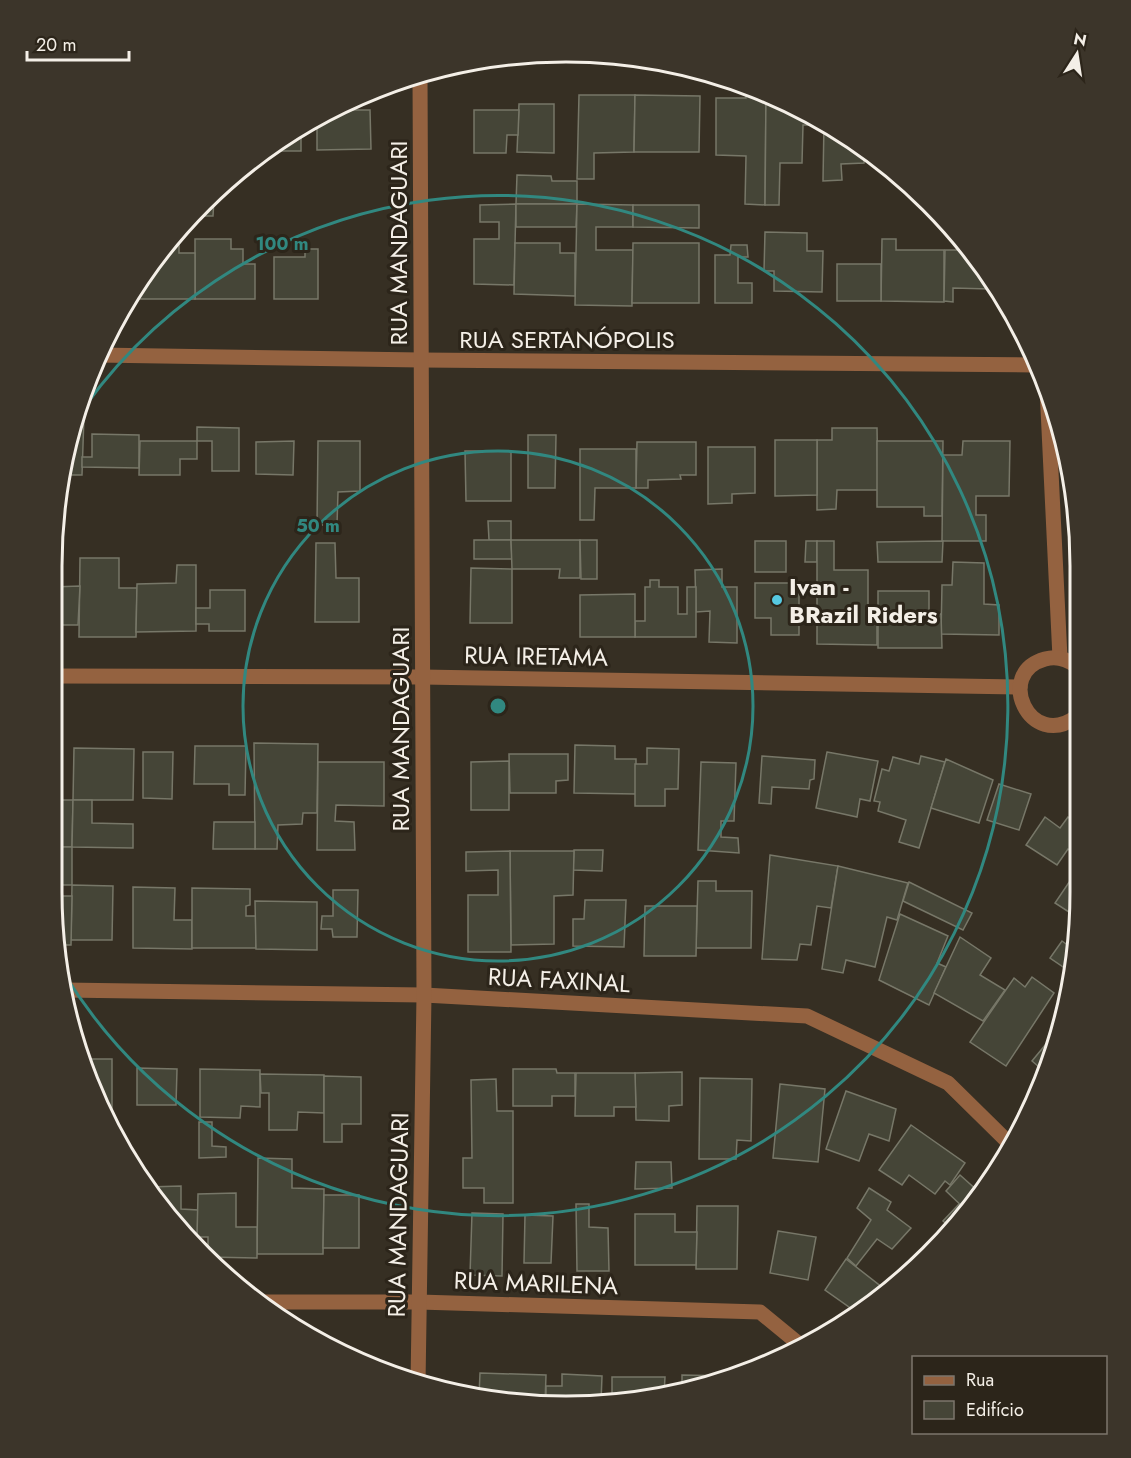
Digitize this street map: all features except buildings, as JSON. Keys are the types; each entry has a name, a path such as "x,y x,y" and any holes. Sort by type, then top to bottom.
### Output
{"street":[{"name":"RUA MANDAGUARI","path":"418,1374 424,995 420,83"},
{"name":"RUA SERTANÓPOLIS","path":"108,355 1028,365"},
{"path":"1049,423 1060,658"},
{"path":"1070,663 1060,658 1039,661 1023,676 1020,687 1020,697 1024,707 1030,716 1039,722 1060,725 1070,720"},
{"name":"RUA IRETAMA","path":"62,676 422,677 1020,687"},
{"name":"RUA FAXINAL","path":"71,990 424,995 807,1016 948,1083 1005,1139"},
{"name":"RUA MARILENA","path":"272,1302 419,1302 760,1312 795,1341"}],"place":[{"name":"Ivan - BRazil Riders","path":"777,600"}]}
